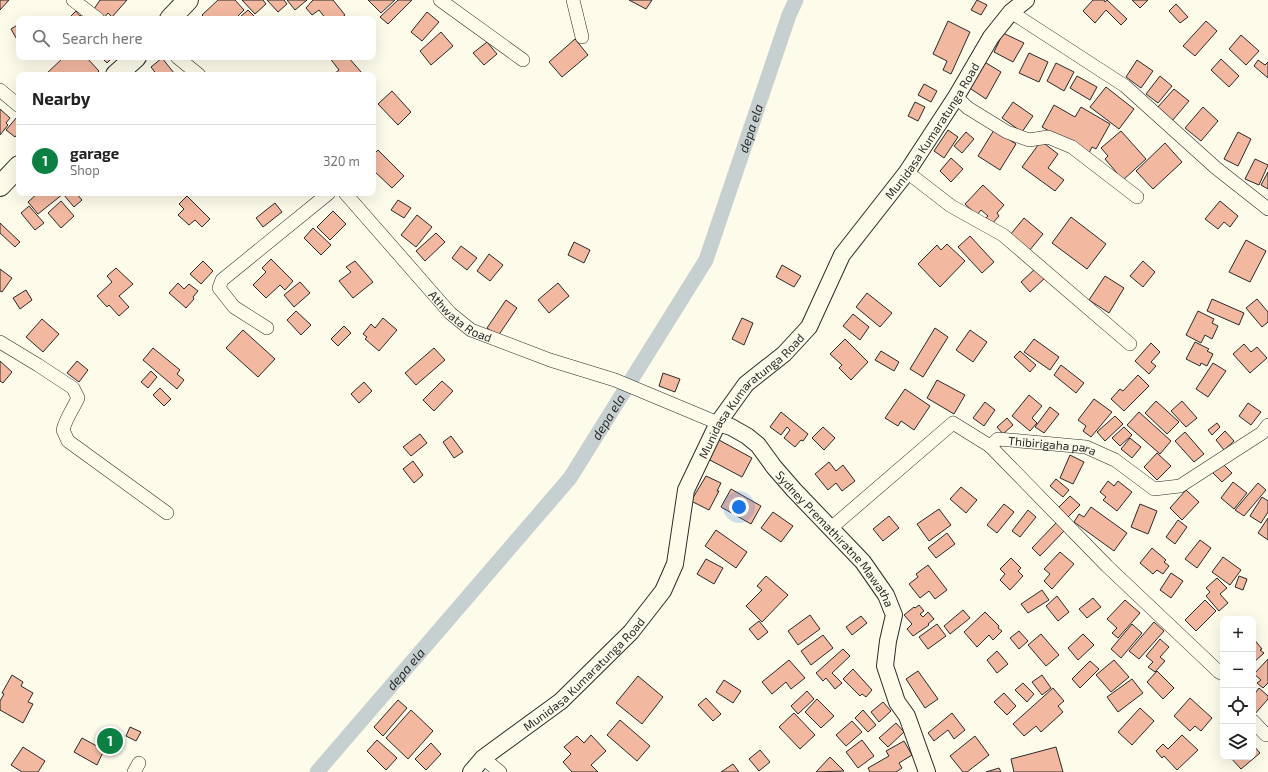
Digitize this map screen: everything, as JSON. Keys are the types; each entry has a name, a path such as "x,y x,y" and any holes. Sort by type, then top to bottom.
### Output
{"main road":[{"path":"173,16 188,0"},
{"path":"119,72 133,60"},
{"path":"0,186 16,169"}],"street":[{"path":"73,0 94,16"},
{"path":"440,0 523,60"},
{"path":"573,0 582,37"},
{"name":"Munidasa Kumaratunga Road","path":"471,772 483,758 561,701 631,632 663,591 675,564 686,490 718,423 746,384 784,354 809,327 842,255 907,172 956,97 991,37 1012,12 1026,0"},
{"path":"1012,12 1125,86 1216,168 1268,209"},
{"path":"181,60 195,72"},
{"path":"0,90 16,103"},
{"path":"956,97 968,108 1007,132 1029,140 1048,137 1072,147 1137,197"},
{"path":"907,172 951,206 1003,235 1130,344"},
{"path":"267,328 234,308 219,288 222,280 325,196"},
{"name":"Athwata Road","path":"348,196 450,313 471,330 550,360 615,380 718,423"},
{"path":"0,342 73,388 78,398 66,419 63,430 68,441 167,512"},
{"name":"Sydney Premathiratne Mawatha","path":"718,423 732,427 758,445 789,485 863,562 886,595 894,615 888,641 885,666 897,702 907,716 927,772"},
{"name":"Thibirigaha para","path":"831,528 953,423 990,446 998,439 1086,447 1115,460 1154,489 1180,486 1262,433 1268,425"},
{"path":"990,446 1107,566 1220,672"},
{"path":"1256,724 1266,735"},
{"path":"483,758 500,772"}],"building":[{"path":"0,0 9,0 0,10"},
{"path":"100,0 127,0 113,16 108,13 106,16 102,16 94,9"},
{"path":"218,0 235,0 244,10 238,16 202,15"},
{"path":"242,0 263,0 266,4 255,14"},
{"path":"267,0 284,0 287,4 278,12"},
{"path":"287,0 307,0 295,10"},
{"path":"313,0 333,0 345,15 324,16 319,10 312,15 306,8"},
{"path":"368,0 395,0 381,13"},
{"path":"398,0 412,0 388,24 380,17"},
{"path":"629,0 652,0 646,9"},
{"path":"977,0 987,5 981,15 971,10"},
{"path":"1093,0 1104,0 1105,2 1107,0 1127,19 1121,25 1106,10 1095,23 1083,11"},
{"path":"1132,0 1148,0 1140,8"},
{"path":"1176,4 1188,17 1180,23 1169,11"},
{"path":"248,10 254,16 241,16"},
{"path":"76,11 80,16 71,16"},
{"path":"427,12 439,22 422,41 411,32"},
{"path":"948,21 970,32 951,74 943,70 947,61 933,54"},
{"path":"1206,21 1217,31 1195,56 1183,46"},
{"path":"16,26 16,38 11,29"},
{"path":"441,32 453,46 431,65 420,51"},
{"path":"1003,33 1024,43 1013,62 994,52"},
{"path":"1241,35 1259,51 1246,65 1229,49"},
{"path":"575,39 588,55 562,77 549,62"},
{"path":"487,42 497,54 484,65 473,53"},
{"path":"1029,53 1048,62 1039,82 1019,73"},
{"path":"1221,59 1239,76 1229,87 1211,70"},
{"path":"61,60 89,60 99,71 98,72 48,72"},
{"path":"160,60 164,60 173,72 155,72 151,67"},
{"path":"331,60 351,60 361,72 336,72 339,70"},
{"path":"1137,60 1153,71 1141,88 1126,77"},
{"path":"1258,60 1265,65 1268,62 1268,78 1254,66"},
{"path":"983,61 1001,72 986,99 968,87"},
{"path":"1056,63 1074,72 1064,91 1047,81"},
{"path":"1077,76 1097,87 1090,100 1070,88"},
{"path":"1160,76 1172,86 1158,103 1146,94"},
{"path":"924,84 937,91 931,102 918,95"},
{"path":"1106,87 1134,109 1119,129 1090,107"},
{"path":"1174,89 1189,101 1172,121 1157,108"},
{"path":"392,91 411,112 398,125 378,104"},
{"path":"915,102 925,107 918,121 908,116"},
{"path":"1013,102 1033,116 1022,132 1002,118"},
{"path":"1054,105 1075,117 1081,107 1110,124 1096,149 1092,147 1089,153 1042,127"},
{"path":"1203,107 1218,121 1201,141 1185,128"},
{"path":"0,109 10,118 6,123 8,125 0,135"},
{"path":"16,118 15,137 6,130"},
{"path":"948,130 958,137 944,158 934,151"},
{"path":"994,130 1016,144 1000,170 978,156"},
{"path":"1121,131 1146,159 1123,180 1105,159 1108,156 1101,148"},
{"path":"966,132 974,139 962,153 954,146"},
{"path":"1238,132 1251,139 1238,166 1224,159"},
{"path":"1041,141 1058,154 1048,168 1064,180 1055,191 1022,167"},
{"path":"1165,143 1182,162 1153,189 1136,171"},
{"path":"378,150 404,176 392,188 376,173 376,152"},
{"path":"951,158 963,169 951,182 940,171"},
{"path":"1255,159 1268,165 1259,185 1245,179"},
{"path":"1268,172 1268,189 1261,185"},
{"path":"983,185 1004,205 997,213 999,216 991,225 985,219 988,216 981,210 977,215 965,204"},
{"path":"35,196 60,196 38,214 28,202"},
{"path":"65,196 79,196 82,200 74,207"},
{"path":"187,196 210,219 202,227 195,220 189,225 178,215 184,209 179,204"},
{"path":"398,200 411,208 404,218 391,210"},
{"path":"61,201 74,216 61,228 48,213"},
{"path":"1220,201 1238,216 1230,227 1224,222 1218,229 1205,219"},
{"path":"275,203 282,212 263,227 256,218"},
{"path":"29,206 44,223 35,230 21,213"},
{"path":"333,211 346,224 330,240 317,227"},
{"path":"417,215 432,227 416,247 401,235"},
{"path":"1071,217 1106,244 1087,269 1052,243"},
{"path":"1024,218 1043,234 1029,251 1010,235"},
{"path":"0,223 20,242 15,247 0,233"},
{"path":"313,228 331,245 321,255 304,238"},
{"path":"436,233 445,242 425,261 416,251"},
{"path":"970,236 994,262 982,273 958,247"},
{"path":"1246,240 1266,251 1250,282 1229,272"},
{"path":"574,242 590,250 584,263 568,255"},
{"path":"947,244 965,261 940,287 918,264 937,245 941,250"},
{"path":"461,246 477,258 467,270 452,258"},
{"path":"489,254 503,265 490,281 477,271"},
{"path":"271,259 293,281 285,290 280,285 266,298 253,285 266,272 262,268"},
{"path":"203,261 213,271 201,284 190,274"},
{"path":"355,261 373,282 353,298 339,281 351,272 346,267"},
{"path":"1143,261 1155,272 1143,287 1130,276"},
{"path":"782,265 801,276 794,287 776,277"},
{"path":"1037,267 1046,277 1030,292 1021,282"},
{"path":"116,268 133,284 119,296 129,307 119,316 109,305 107,307 97,296 112,282 107,276"},
{"path":"0,269 12,278 2,292 0,291"},
{"path":"1105,276 1124,288 1109,313 1089,300"},
{"path":"300,282 310,293 294,307 284,295"},
{"path":"178,283 184,289 189,284 198,291 193,297 194,299 186,308 169,293"},
{"path":"558,283 569,296 549,313 538,300"},
{"path":"26,290 32,300 20,309 13,298"},
{"path":"867,293 892,313 880,327 856,307"},
{"path":"1212,299 1244,313 1239,325 1207,311"},
{"path":"1257,299 1268,312 1268,322 1262,327 1246,308"},
{"path":"506,300 517,308 498,336 487,328"},
{"path":"296,311 311,325 301,335 287,320"},
{"path":"1198,311 1214,319 1212,323 1218,326 1212,339 1205,335 1201,343 1186,335"},
{"path":"853,314 869,327 860,340 843,326"},
{"path":"383,318 397,330 379,351 365,339 367,337 363,334 371,324 375,328"},
{"path":"742,318 753,323 744,345 732,339"},
{"path":"42,319 59,334 43,352 26,337"},
{"path":"344,326 351,333 338,346 331,339"},
{"path":"935,328 948,337 923,377 910,369"},
{"path":"243,330 275,359 258,377 226,348"},
{"path":"970,330 987,342 973,362 956,350"},
{"path":"845,339 868,362 851,380 839,368 842,365 830,354"},
{"path":"1034,339 1059,357 1050,370 1024,352"},
{"path":"1195,342 1209,349 1207,351 1213,354 1207,366 1201,363 1200,366 1186,359"},
{"path":"1151,343 1160,352 1151,362 1156,366 1149,374 1135,361"},
{"path":"1244,344 1251,352 1257,347 1267,358 1250,373 1233,354"},
{"path":"153,348 180,370 177,374 184,380 177,389 143,360"},
{"path":"434,348 445,360 416,385 405,373"},
{"path":"881,351 899,362 894,371 875,360"},
{"path":"1020,351 1036,365 1030,372 1014,357"},
{"path":"0,361 12,372 3,383 0,381"},
{"path":"77,361 88,370 79,382 67,373"},
{"path":"1213,363 1226,371 1208,397 1196,389"},
{"path":"1061,365 1084,383 1076,393 1054,375"},
{"path":"151,371 157,377 148,388 141,382"},
{"path":"663,373 680,379 675,392 659,386"},
{"path":"1138,375 1149,386 1124,411 1111,399 1120,389 1123,391"},
{"path":"937,380 965,395 954,414 927,398"},
{"path":"442,381 453,391 434,411 423,400"},
{"path":"364,382 372,391 359,403 351,394"},
{"path":"160,388 171,399 164,406 153,395"},
{"path":"905,389 930,406 914,430 901,421 898,426 885,418"},
{"path":"1029,395 1042,406 1032,418 1037,423 1030,431 1012,416"},
{"path":"1094,399 1112,412 1091,437 1083,431 1086,426 1078,420"},
{"path":"1156,401 1179,422 1167,434 1145,413"},
{"path":"1182,401 1197,418 1186,427 1171,411"},
{"path":"985,402 995,410 984,426 973,418"},
{"path":"1248,403 1261,412 1251,425 1239,416"},
{"path":"1050,407 1059,414 1044,433 1035,427"},
{"path":"781,412 808,434 803,441 801,440 795,447 784,438 790,430 787,427 781,435 770,427"},
{"path":"1139,412 1171,441 1160,454 1127,425"},
{"path":"1115,416 1123,424 1105,441 1097,432"},
{"path":"1007,418 1013,425 1003,434 997,427"},
{"path":"1217,423 1220,427 1212,435 1208,430"},
{"path":"823,427 835,438 824,450 812,438"},
{"path":"1124,427 1132,435 1120,446 1112,438"},
{"path":"1225,431 1234,441 1224,450 1216,440"},
{"path":"1185,432 1204,454 1194,462 1175,441"},
{"path":"420,434 427,443 411,456 403,447"},
{"path":"451,436 463,452 454,458 443,442"},
{"path":"1130,438 1141,447 1132,458 1121,449"},
{"path":"719,440 752,458 742,477 708,459"},
{"path":"1157,453 1171,466 1157,480 1144,467"},
{"path":"1070,455 1084,462 1073,484 1060,478"},
{"path":"413,461 423,475 414,483 403,469"},
{"path":"829,462 836,471 843,465 855,481 842,491 836,483 828,490 815,474"},
{"path":"1222,463 1232,473 1222,482 1212,472"},
{"path":"706,476 721,483 717,491 719,491 709,510 691,501"},
{"path":"1056,479 1069,490 1063,497 1050,486"},
{"path":"1108,481 1114,486 1118,481 1132,492 1117,511 1103,500 1106,497 1100,492"},
{"path":"1233,482 1247,493 1234,509 1221,498"},
{"path":"1258,483 1266,490 1244,516 1235,510"},
{"path":"961,487 977,500 966,513 950,499"},
{"path":"731,489 761,506 751,524 721,507"},
{"path":"1186,490 1199,502 1182,520 1170,508"},
{"path":"1070,496 1080,505 1066,519 1057,509"},
{"path":"1262,497 1268,501 1268,512 1261,523 1250,516"},
{"path":"1004,504 1014,512 997,533 987,525"},
{"path":"1140,504 1157,511 1148,534 1131,527"},
{"path":"1091,507 1127,533 1114,551 1074,522 1079,514 1084,517"},
{"path":"939,509 951,525 929,541 917,524"},
{"path":"1028,510 1036,517 1020,537 1012,531"},
{"path":"773,512 793,526 781,542 761,528"},
{"path":"889,516 899,528 883,541 873,529"},
{"path":"1268,518 1268,540 1258,533"},
{"path":"1178,520 1187,527 1175,544 1166,537"},
{"path":"1056,523 1064,531 1040,556 1032,548"},
{"path":"716,530 747,552 736,568 705,546"},
{"path":"947,533 955,544 936,558 928,548"},
{"path":"1200,540 1211,548 1197,568 1185,559"},
{"path":"1152,548 1166,560 1164,562 1169,566 1163,574 1157,570 1153,574 1140,563"},
{"path":"1060,552 1074,564 1052,589 1044,581 1050,574 1044,569"},
{"path":"1223,557 1241,570 1230,585 1212,572"},
{"path":"1011,558 1021,568 1018,571 1023,576 1010,590 1000,580 1005,574 1000,569"},
{"path":"706,559 723,568 714,584 697,574"},
{"path":"928,565 947,590 935,599 929,591 920,598 909,584 918,577 916,574"},
{"path":"1171,573 1183,581 1171,598 1160,590"},
{"path":"766,576 788,595 762,622 746,606 762,590 757,586"},
{"path":"1239,576 1247,579 1243,590 1235,587"},
{"path":"1217,578 1227,588 1220,594 1228,603 1219,611 1206,596 1210,592 1206,588"},
{"path":"1042,590 1049,600 1028,613 1021,604"},
{"path":"1057,596 1069,612 1058,621 1046,606"},
{"path":"1093,598 1101,607 1087,618 1079,609"},
{"path":"1125,600 1140,613 1118,638 1112,633 1117,628 1107,619"},
{"path":"1205,600 1216,611 1196,631 1185,620"},
{"path":"919,605 924,611 920,614 923,617 928,612 934,619 928,624 929,625 913,636 907,629 912,624 904,615"},
{"path":"963,610 970,618 950,634 944,626"},
{"path":"985,612 1002,631 993,640 989,635 977,647 964,632"},
{"path":"810,615 820,629 798,645 788,631"},
{"path":"861,616 867,623 852,635 846,627"},
{"path":"759,621 768,632 758,640 749,629"},
{"path":"1154,622 1164,631 1139,659 1129,651"},
{"path":"937,624 946,636 928,649 919,637"},
{"path":"1132,624 1142,633 1121,658 1111,649"},
{"path":"1019,631 1028,641 1019,649 1010,638"},
{"path":"1041,634 1059,655 1046,666 1028,645"},
{"path":"1083,634 1094,645 1078,660 1068,648"},
{"path":"823,635 833,648 811,665 801,651"},
{"path":"1160,639 1169,647 1160,657 1165,661 1155,672 1148,667 1153,662 1146,656"},
{"path":"1256,642 1262,649 1260,650 1264,653 1256,660"},
{"path":"843,649 850,656 832,673 842,683 835,689 826,678 823,681 816,673"},
{"path":"997,651 1008,664 997,673 987,660"},
{"path":"1268,659 1268,683 1263,688 1257,683 1261,680 1256,676 1256,672"},
{"path":"789,660 805,678 791,689 786,682 772,694 762,682"},
{"path":"1114,660 1129,677 1111,692 1096,675"},
{"path":"1090,661 1099,669 1080,688 1072,679"},
{"path":"853,669 872,690 866,697 862,694 860,696 843,679"},
{"path":"918,671 938,699 925,708 906,679"},
{"path":"1157,671 1174,688 1163,699 1147,682"},
{"path":"12,675 23,682 21,686 33,693 28,702 33,704 23,723 0,710 0,701 4,694 2,693"},
{"path":"1042,675 1051,688 1042,695 1032,682"},
{"path":"638,676 663,697 642,724 616,703"},
{"path":"1132,679 1143,693 1118,712 1107,697"},
{"path":"724,680 741,691 733,703 716,692"},
{"path":"1023,683 1034,694 1027,702 1015,690"},
{"path":"1053,688 1064,701 1058,706 1063,712 1041,732 1036,726 1024,736 1013,724"},
{"path":"1259,688 1268,696 1268,699 1256,713 1256,692"},
{"path":"807,691 814,699 798,714 791,706"},
{"path":"1004,693 1016,706 1007,715 994,702"},
{"path":"706,698 721,714 713,721 698,705"},
{"path":"1190,698 1212,718 1201,731 1195,726 1190,731 1174,716"},
{"path":"817,699 834,716 821,728 805,712"},
{"path":"398,700 407,708 383,736 374,727"},
{"path":"883,702 891,711 879,722 871,712"},
{"path":"1140,708 1154,721 1132,745 1118,732"},
{"path":"411,710 433,731 408,759 386,738"},
{"path":"863,710 876,725 868,732 855,718"},
{"path":"794,713 815,735 800,749 779,727"},
{"path":"952,713 965,730 954,739 948,730 934,741 928,733"},
{"path":"620,720 650,746 637,761 607,735"},
{"path":"852,721 862,732 846,746 836,735"},
{"path":"896,723 904,732 888,747 879,738"},
{"path":"130,727 141,732 136,741 126,736"},
{"path":"105,729 124,739 116,753 97,743"},
{"path":"591,735 606,751 591,765 598,772 572,772 563,762 571,754 564,747 577,736 584,743"},
{"path":"1182,735 1198,750 1177,770 1164,756 1162,758 1156,751 1163,744 1168,749"},
{"path":"975,736 989,755 967,772 963,772 950,756"},
{"path":"82,738 104,750 97,765 74,752"},
{"path":"377,740 397,758 386,770 367,751"},
{"path":"862,740 874,756 858,768 846,752"},
{"path":"904,741 912,755 899,763 902,768 896,772 870,772 868,768 889,756 886,751"},
{"path":"431,743 441,754 426,770 415,759"},
{"path":"23,747 45,761 38,772 22,772 11,765"},
{"path":"1056,747 1063,772 1014,772 1011,759"},
{"path":"1256,748 1260,753 1256,756"},
{"path":"760,750 770,762 759,771 749,759"},
{"path":"830,757 844,771 816,772"},
{"path":"1233,760 1252,760 1241,769"},
{"path":"733,764 739,772 721,772"},
{"path":"999,768 1001,772 986,772"}],"waterway":[{"name":"depa ela","path":"317,772 570,478 706,260 789,15 796,0"}],"place":[{"name":"garage","path":"110,741"}]}
